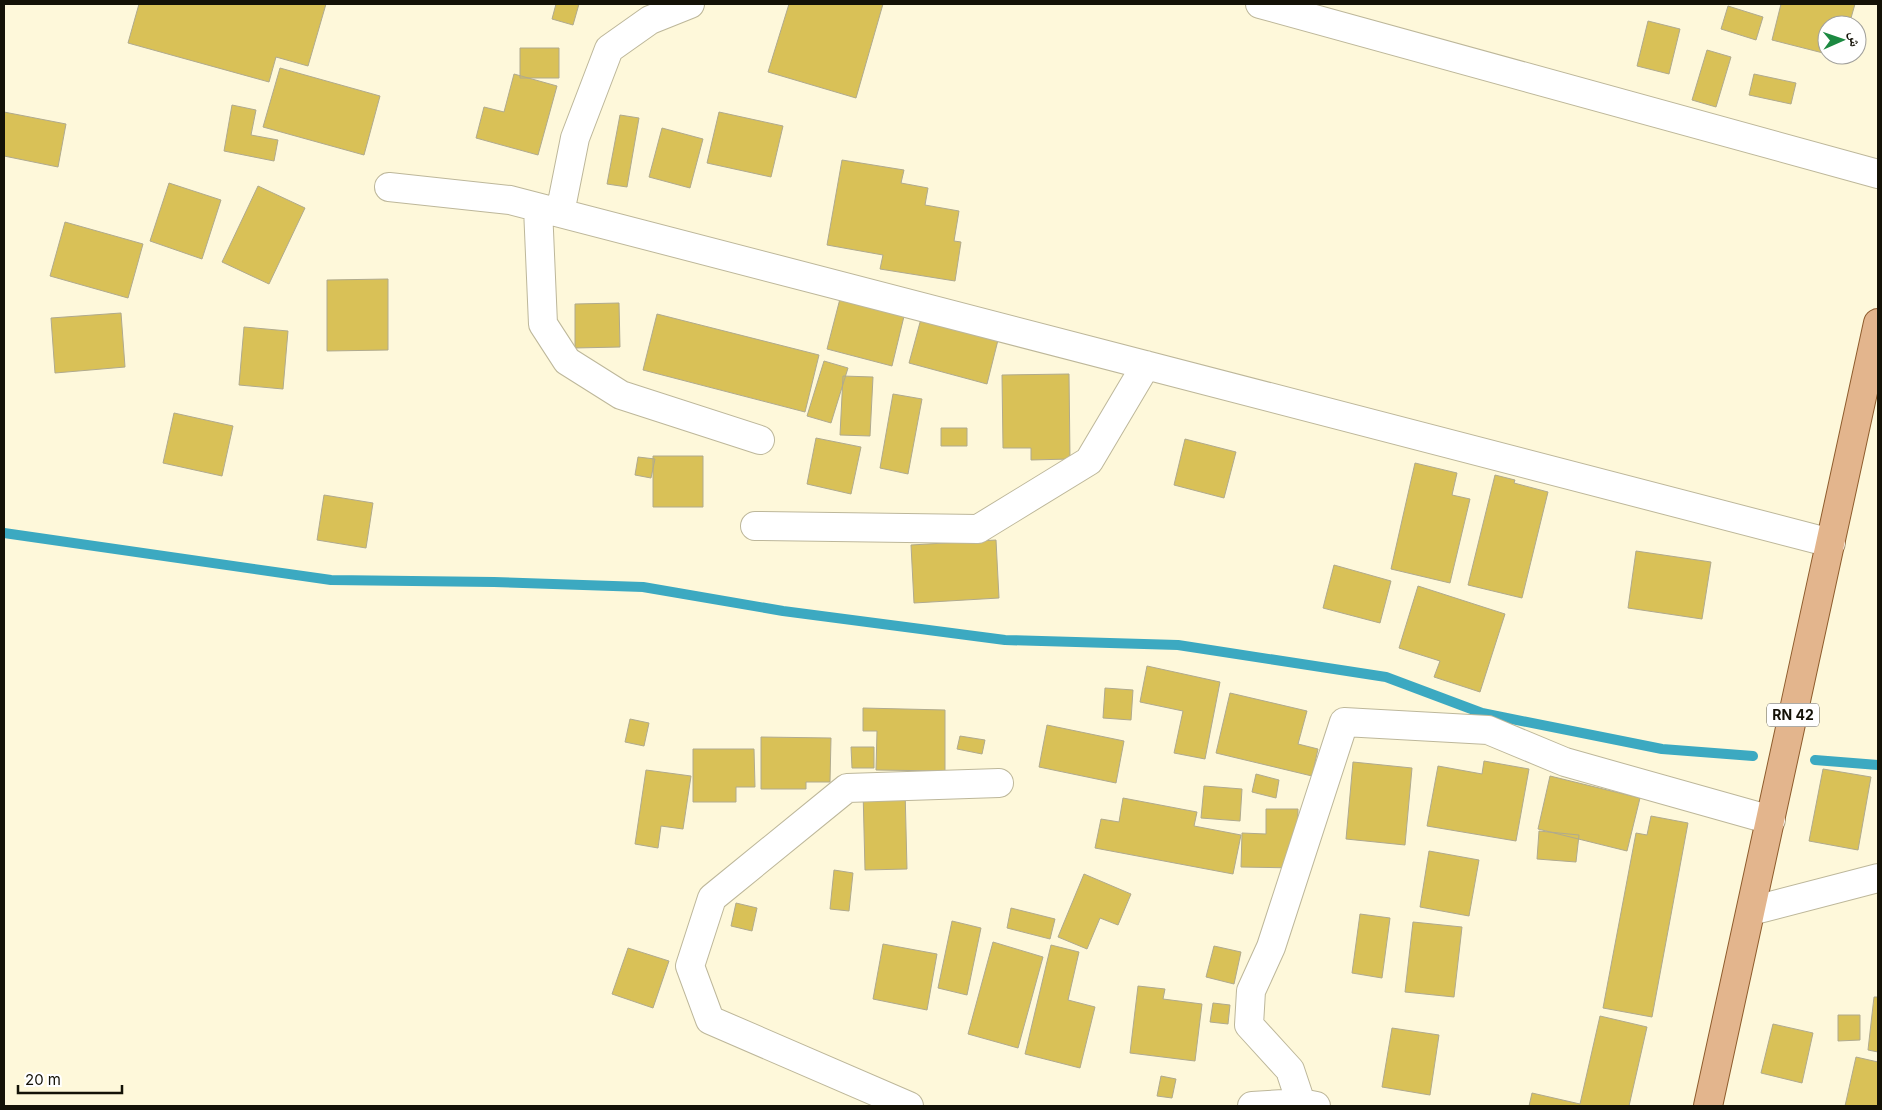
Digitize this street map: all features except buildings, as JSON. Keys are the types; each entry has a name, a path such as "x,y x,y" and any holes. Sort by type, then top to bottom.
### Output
{"main road":[{"name":"RN 42","path":"1708,1106 1878,323"}],"street":[{"path":"690,4 650,20 609,49 574,138 549,211 543,324 567,361 621,395 760,440"},
{"path":"1260,4 1878,174"},
{"path":"389,187 510,200 1831,543"},
{"path":"755,526 978,529 1089,461 1146,365"},
{"path":"1252,1106 1308,1105 1290,1070 1249,1025 1252,991 1271,947 1344,722 1488,730 1565,762 1770,820"},
{"path":"909,1106 710,1020 690,966 712,898 847,788 999,783"},
{"path":"1750,911 1878,878"}],"waterway":[{"path":"4,533 331,580 494,582 643,587 783,611 1005,640 1178,645 1386,677 1482,713 1662,749 1753,756"},
{"path":"1815,760 1878,765"}]}
